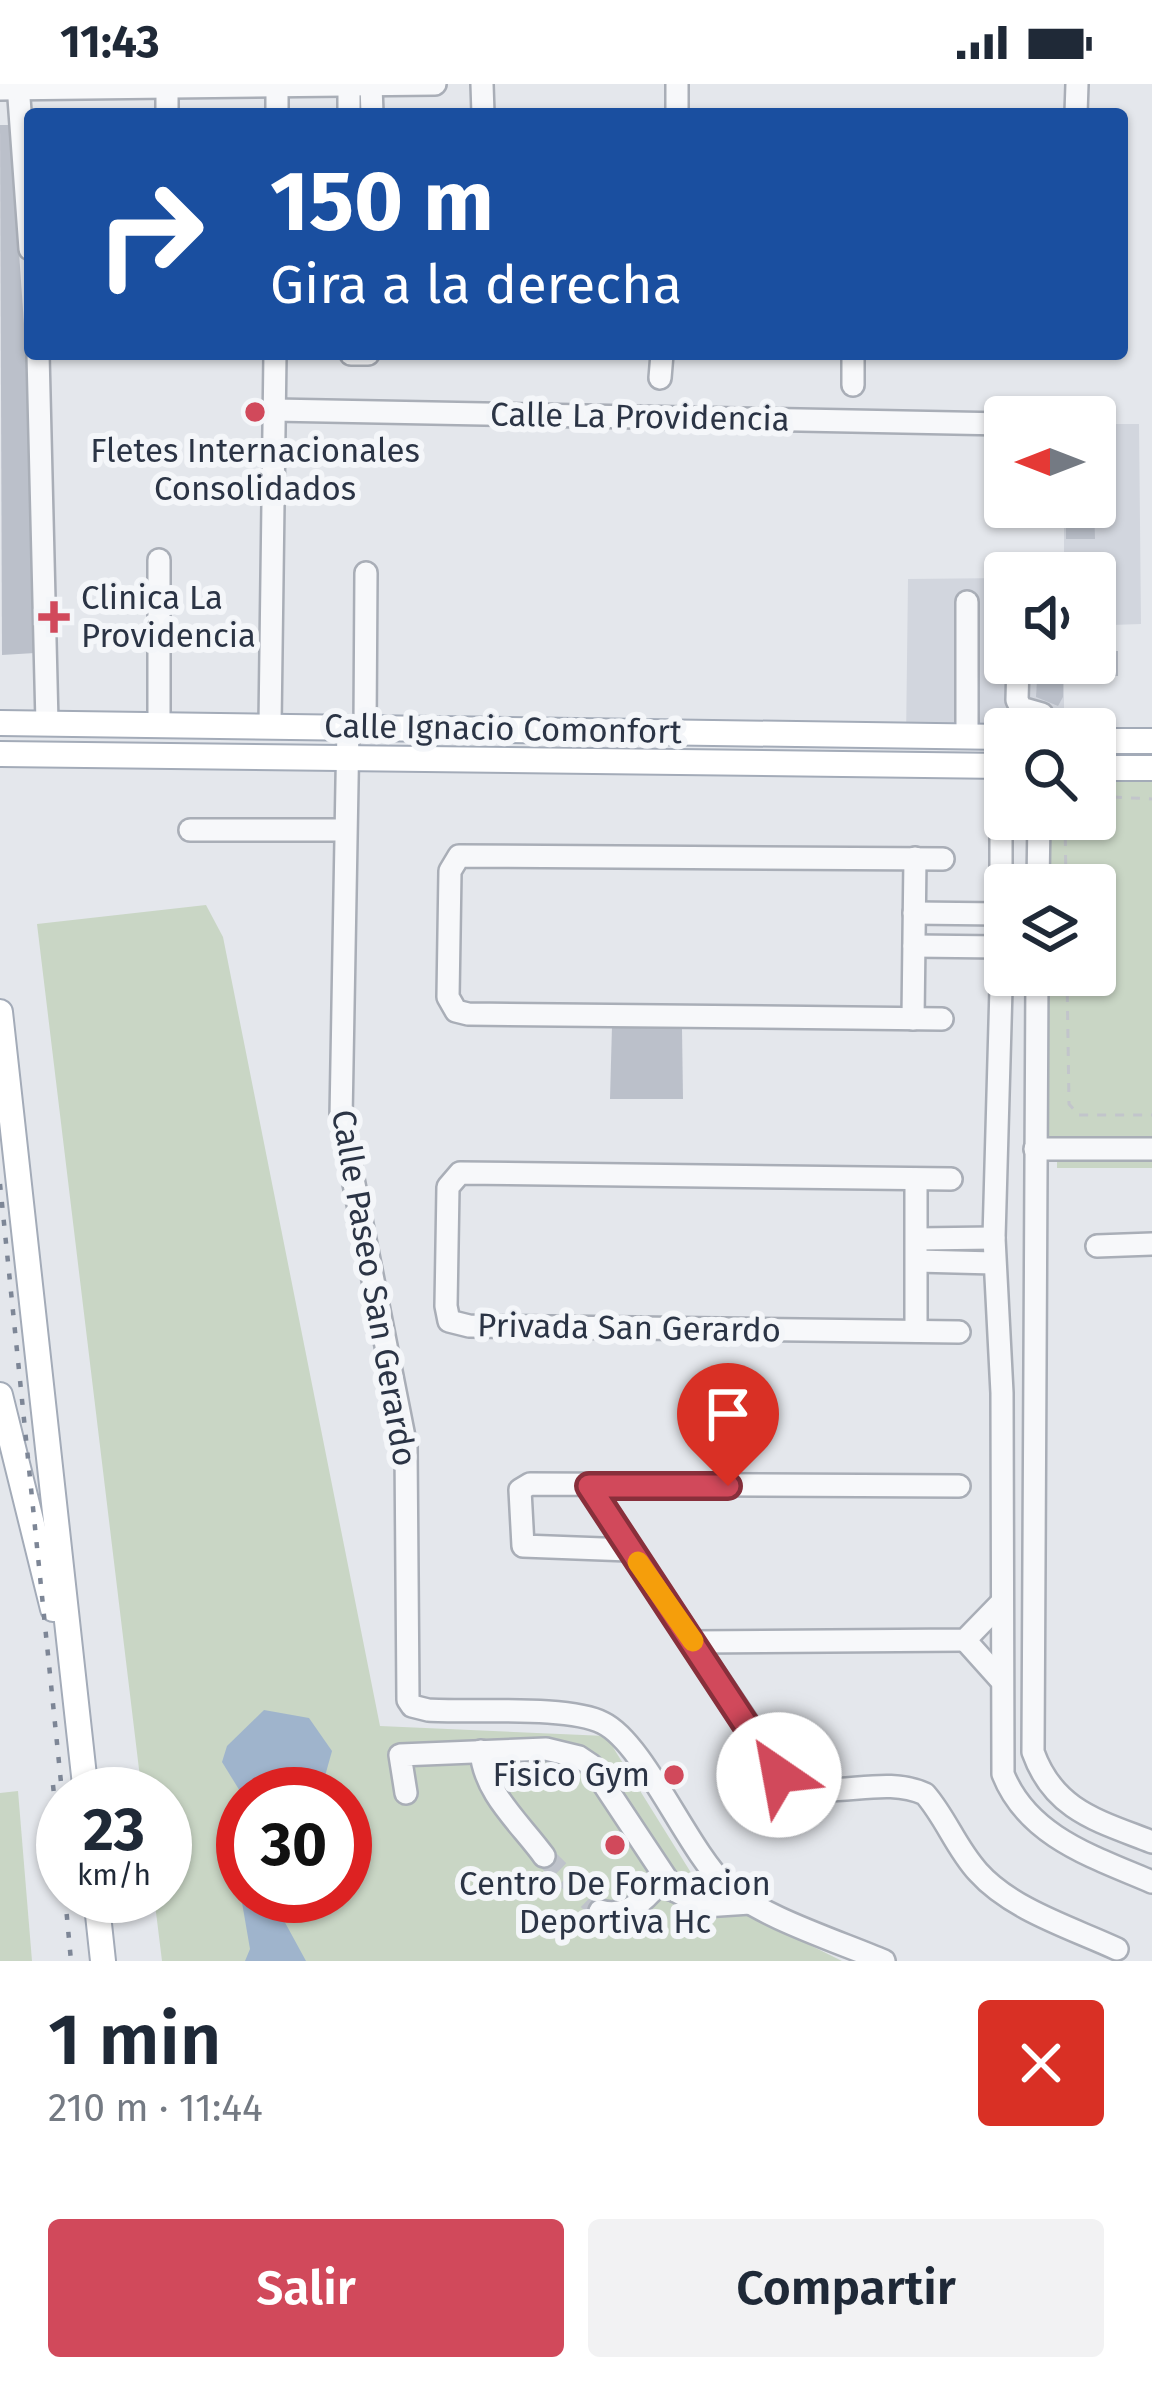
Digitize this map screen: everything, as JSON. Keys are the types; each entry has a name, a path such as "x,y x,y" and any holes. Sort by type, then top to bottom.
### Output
{"main road":[{"name":"Calle Ignacio Comonfort","path":"18,720 984,736"},
{"path":"1116,741 1152,741"},
{"name":"Calle Ignacio Comonfort","path":"4,756 984,766"},
{"path":"1116,767 1152,768"},
{"path":"0,1012 83,1767"},
{"path":"0,1395 36,1545 71,1662"},
{"path":"100,1923 104,1961"}],"street":[{"path":"24,175 12,87 435,84"},
{"path":"18,720 38,360"},
{"path":"271,725 275,360"},
{"path":"660,378 662,360"},
{"path":"853,360 853,385"},
{"name":"Calle La Providencia","path":"274,410 984,424"},
{"path":"159,560 159,722"},
{"name":"Calle Paseo San Gerardo","path":"366,573 357,727 348,756 341,1118 406,1447 408,1700 428,1711 575,1715 605,1724 628,1746 714,1872 751,1903 884,1961"},
{"path":"967,602 967,735"},
{"path":"190,830 345,830"},
{"path":"942,1019 456,1011 448,997 449,871 454,860 466,854 943,859"},
{"path":"913,1019 915,858"},
{"path":"914,914 984,925"},
{"path":"914,946 984,932"},
{"path":"1000,996 994,1263 1002,1393 1003,1774 1012,1796 1030,1818 1054,1836 1152,1882"},
{"path":"1037,996 1033,1752 1049,1787 1062,1800 1152,1842"},
{"path":"1035,1149 1152,1149"},
{"name":"Privada San Gerardo","path":"951,1179 460,1173 448,1187 446,1306 449,1322 469,1326 959,1332"},
{"path":"916,1178 916,1331"},
{"path":"917,1250 994,1238"},
{"path":"1097,1246 1152,1244"},
{"path":"917,1250 994,1263"},
{"path":"1002,1393 1036,1392"},
{"path":"1002,1427 1036,1427"},
{"path":"589,1486 788,1784 811,1789 899,1787 925,1794 981,1877 1012,1899 1117,1949"},
{"path":"629,1550 531,1548 521,1543 518,1494 522,1487 958,1486"},
{"path":"694,1642 964,1640 1000,1604"},
{"path":"964,1640 1000,1679"},
{"path":"406,1793 400,1755 546,1749 579,1756 591,1766 674,1891"},
{"path":"481,1751 490,1788 544,1856"},
{"path":"600,1911 623,1912 657,1885 704,1906 751,1903"}],"path":[{"path":"1116,797 1152,799"},
{"path":"1067,996 1069,1104 1079,1115 1152,1115"}],"shaded area":[{"path":"1116,424 1139,424 1141,624 1116,625 1116,552 1064,552 1064,528 1116,528"},
{"path":"984,578 984,684 1064,684 1064,708 984,708 984,732 906,741 908,579"}],"green space":[{"path":"1116,781 1152,782 1152,1168 1057,1168 1057,1139 1048,1139 1047,996 1116,996 1116,864 1046,864 1045,840 1116,840"},
{"path":"206,905 223,937 380,1726 606,1736 703,1892 842,1961 162,1961 157,1923 192,1923 192,1767 139,1767 37,924"},
{"path":"18,1791 32,1961 0,1961 0,1793"}],"water":[{"path":"264,1710 309,1718 332,1751 328,1767 225,1767 227,1746"},
{"path":"246,1923 285,1923 306,1961 245,1961 250,1949"}],"building":[{"path":"0,125 10,125 35,480 35,653 2,655"},
{"path":"1066,528 1095,528 1095,539 1066,539"},
{"path":"1037,684 1063,684 1058,706 1036,697"},
{"path":"612,1026 682,1029 683,1099 610,1099"}],"tunnel":[{"path":"544,1856 600,1911"}],"railway":[{"path":"0,1184 59,1767"},
{"path":"67,1923 71,1961"}],"slow traffic":[{"path":"638,1562 693,1641"}],"place":[{"name":"Fletes Internacionales Consolidados","path":"255,412"},
{"name":"Clinica La Providencia","path":"54,617"},
{"name":"Fisico Gym","path":"674,1775"},
{"name":"Centro De Formacion Deportiva Hc","path":"615,1845"}],"route":[{"path":"728,1486 589,1486 779,1775"}]}
